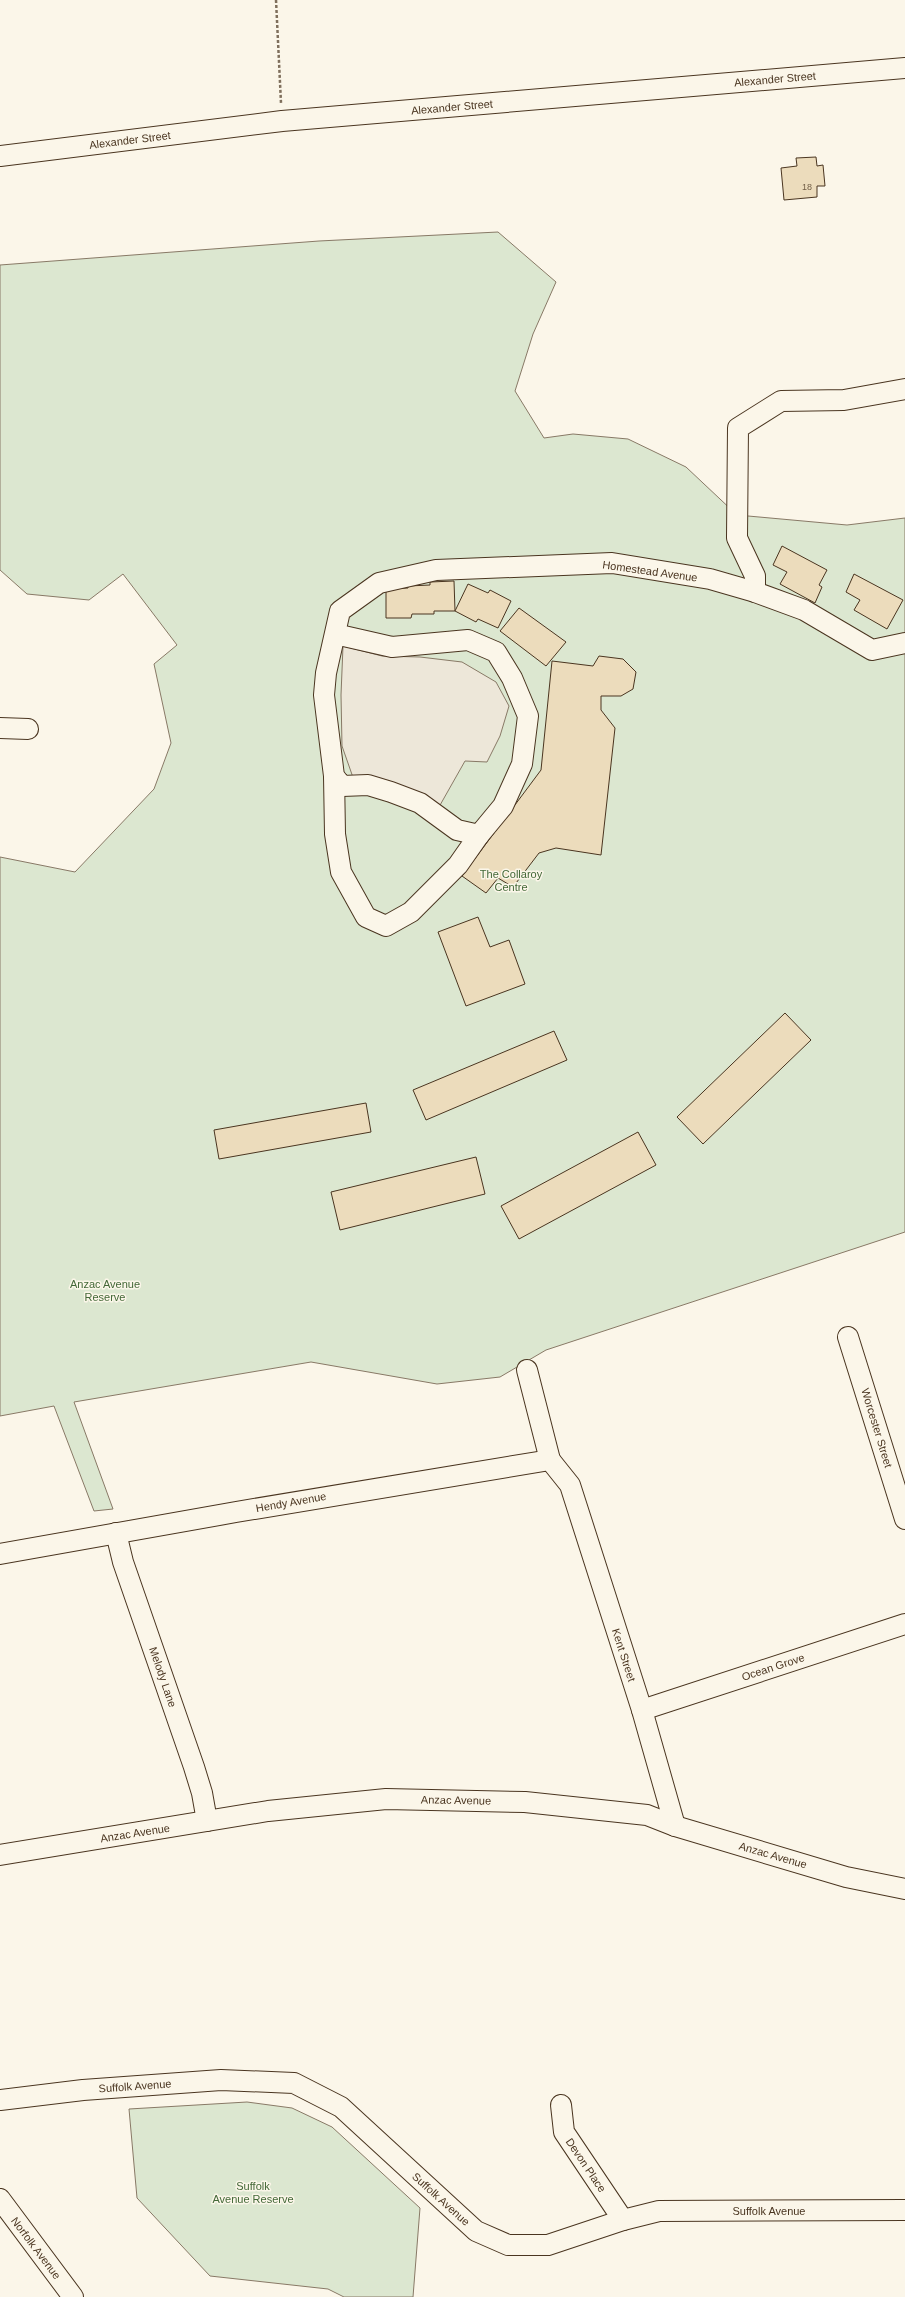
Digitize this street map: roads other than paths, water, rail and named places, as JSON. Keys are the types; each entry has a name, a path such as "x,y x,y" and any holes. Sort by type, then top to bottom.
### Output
{"street":[{"name":"Alexander Street","path":"0,156 282,121 905,68"},
{"path":"755,592 755,576 737,538 738,428 781,401 844,400 905,389"},
{"name":"Homestead Avenue","path":"479,836 458,865 411,912 386,926 366,917 341,872 335,834 334,776 324,695 326,673 340,611 379,583 436,570 612,563 710,579 755,592 804,610 872,650 905,643"},
{"path":"334,776 342,786 368,786 420,803 457,830 479,836 503,806 522,764 528,716 512,678 496,652 468,640 392,647 335,634"},
{"path":"0,728 28,729"},
{"name":"Worcester Street","path":"848,1336 905,1519"},
{"path":"527,1370 550,1460"},
{"name":"Kent Street","path":"550,1460 570,1485 642,1710 675,1826"},
{"name":"Hendy Avenue","path":"0,1554 550,1460"},
{"name":"Melody Lane","path":"116,1533 123,1562 194,1767 202,1793 207,1821"},
{"name":"Ocean Grove","path":"642,1710 905,1624"},
{"name":"Anzac Avenue","path":"0,1855 268,1811 386,1799 525,1802 647,1815 675,1826 846,1877 905,1889"},
{"name":"Suffolk Avenue","path":"0,2100 83,2090 221,2080 294,2083 341,2108 476,2231 508,2245 548,2245 623,2220 659,2211 905,2210"},
{"name":"Devon Place","path":"561,2105 564,2132 623,2220"},
{"name":"Norfolk Avenue","path":"0,2199 73,2297"}],"park label":[{"name":"The Collaroy Centre","path":"511,880"},
{"name":"Anzac Avenue Reserve","path":"105,1290"},
{"name":"Suffolk Avenue Reserve","path":"253,2192"}]}
